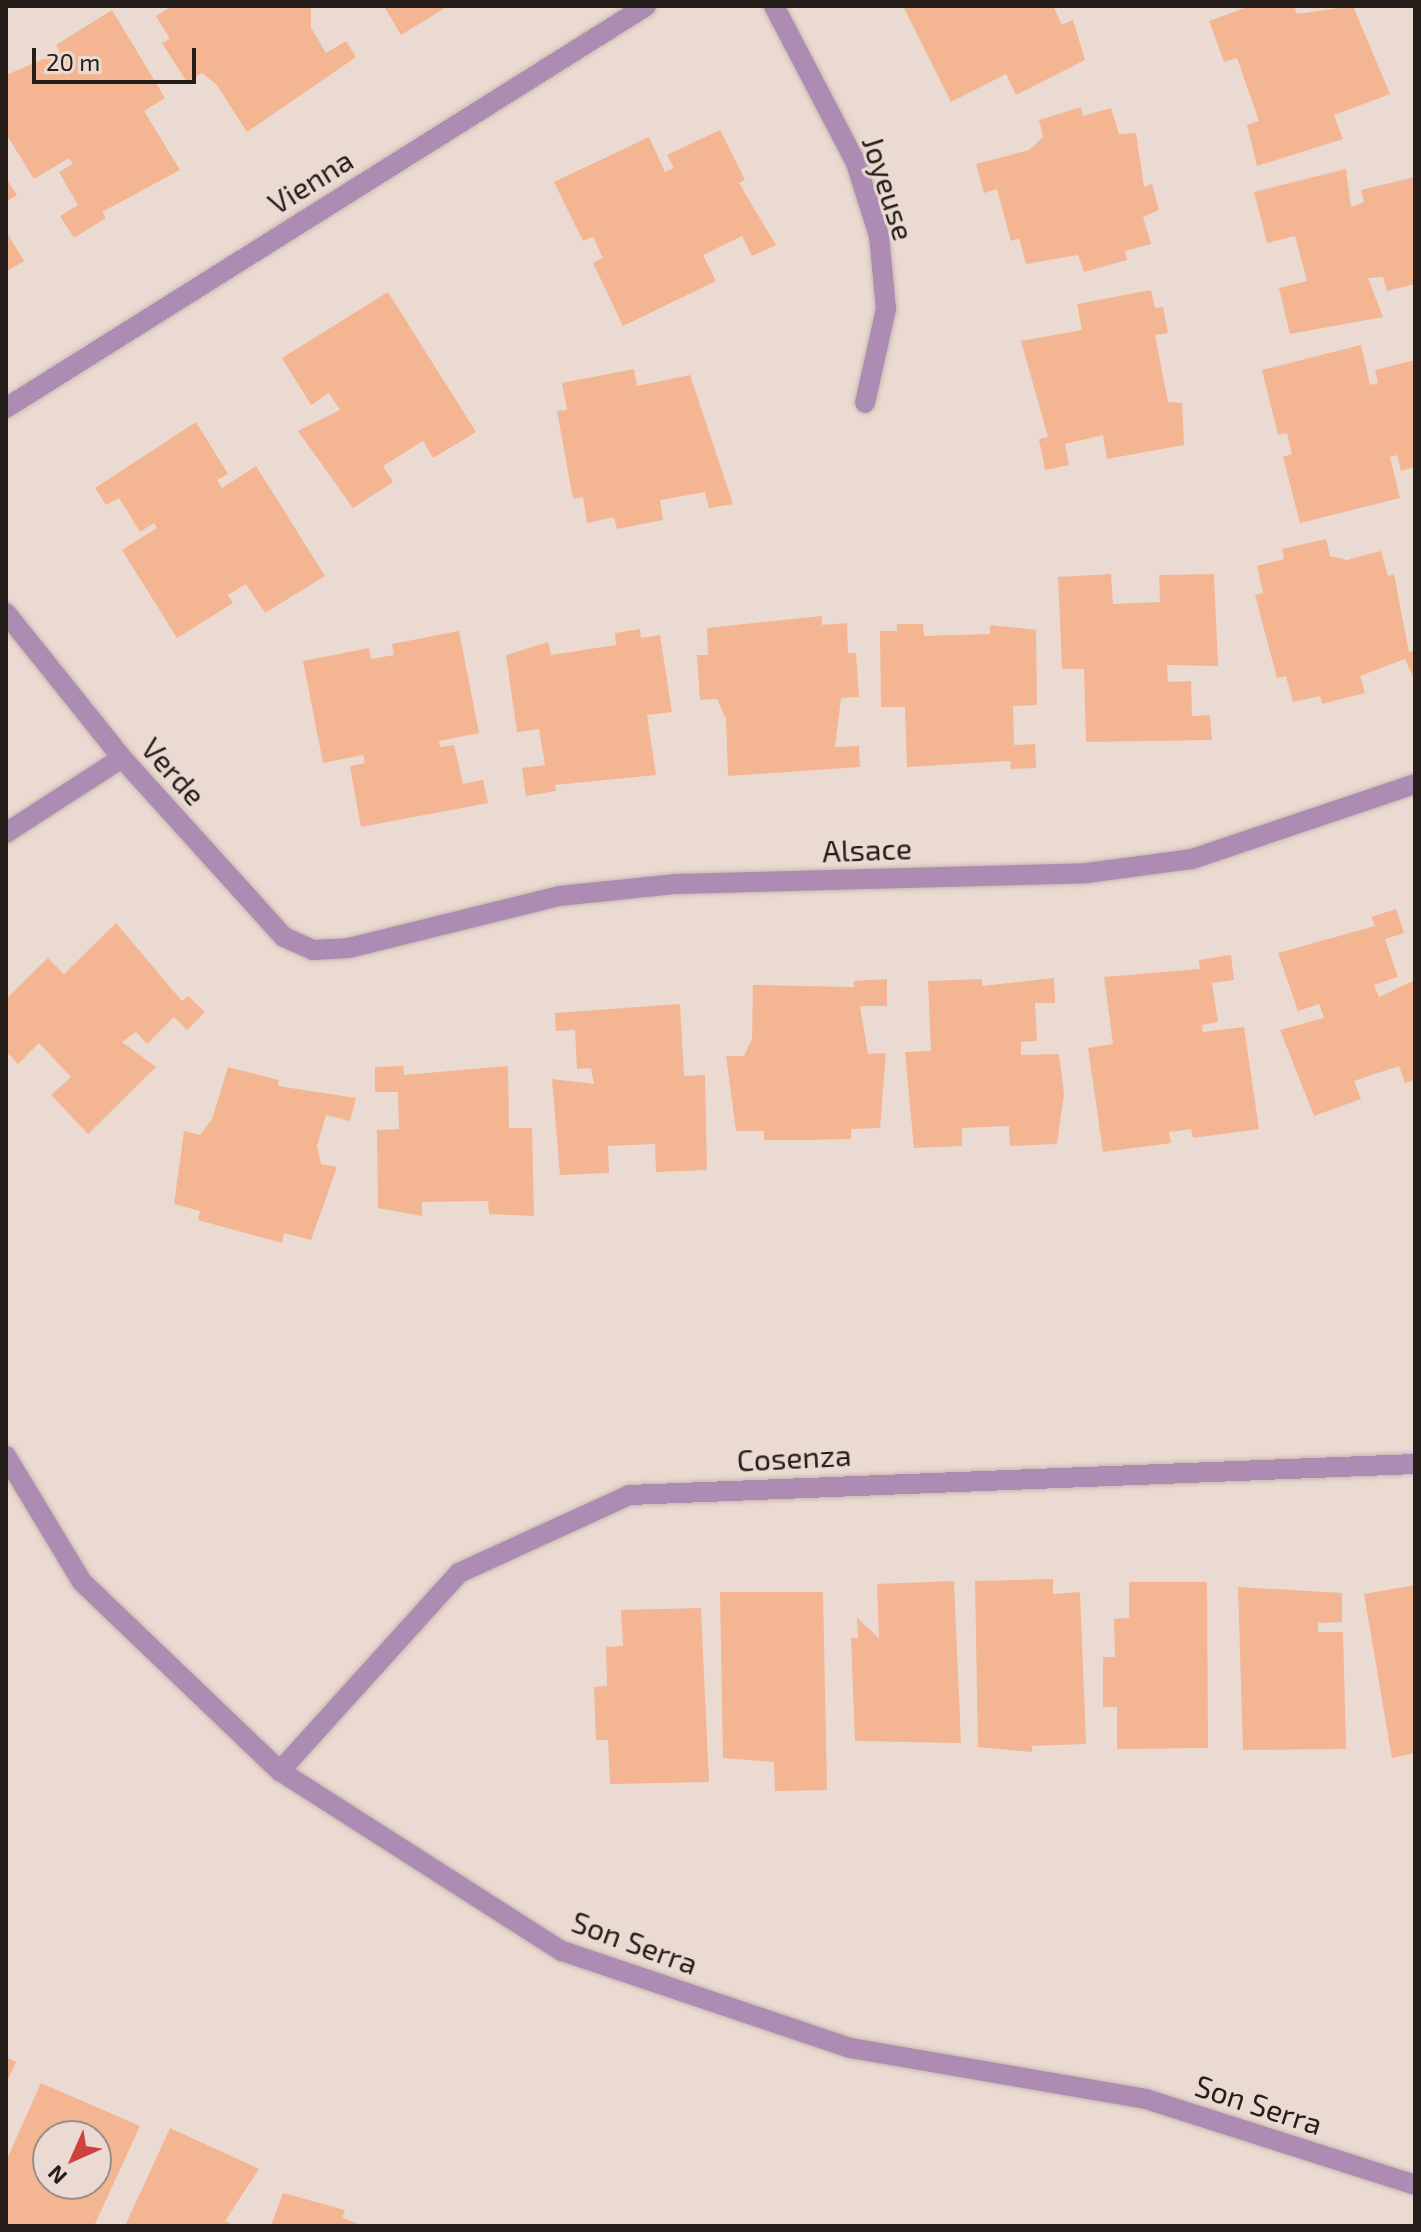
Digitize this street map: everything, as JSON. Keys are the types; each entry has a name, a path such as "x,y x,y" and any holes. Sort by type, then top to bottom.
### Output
{"street":[{"name":"Vienna","path":"6,408 646,6"},
{"name":"Joyeuse","path":"774,6 856,163 879,236 886,309 865,403"},
{"name":"Verde","path":"6,613 122,758 284,937 313,950"},
{"path":"6,833 122,758"},
{"name":"Alsace","path":"313,950 349,948 559,896 676,884 1087,873 1192,859 1415,784"},
{"name":"Son Serra","path":"6,1456 82,1582 280,1771 562,1951 851,2048 1146,2099 1415,2185"},
{"name":"Cosenza","path":"280,1771 459,1573 629,1495 1415,1464"}],"building":[{"path":"172,6 311,6 311,28 326,53 346,41 356,57 247,132 216,84 202,73 187,82 162,43 170,39 156,16"},
{"path":"384,6 448,6 401,35"},
{"path":"903,6 1053,6 1062,25 1073,20 1085,60 1016,95 1006,74 951,102"},
{"path":"1250,6 1294,6 1297,14 1353,6 1390,94 1334,115 1343,139 1257,166 1247,125 1259,121 1237,58 1224,62 1209,21"},
{"path":"112,10 165,98 144,111 180,170 102,212 106,218 74,238 60,216 78,205 59,172 73,164 69,158 34,179 6,134 6,75 60,52 56,45"},
{"path":"1081,107 1083,116 1111,108 1119,134 1136,133 1144,187 1152,184 1159,210 1143,217 1151,244 1125,251 1127,260 1084,272 1078,255 1026,264 1019,238 1011,241 997,189 984,193 976,164 1029,150 1043,137 1039,120"},
{"path":"720,130 745,180 739,183 776,245 752,256 742,236 703,255 716,281 623,326 593,263 603,258 593,237 583,241 554,182 649,137 665,172 674,168 667,155"},
{"path":"1346,169 1351,207 1364,202 1361,190 1415,177 1415,284 1387,291 1383,277 1368,278 1383,317 1290,334 1279,288 1307,281 1295,236 1267,243 1254,192"},
{"path":"6,178 17,195 6,202"},
{"path":"6,231 24,261 6,272"},
{"path":"1151,290 1155,308 1163,307 1168,333 1155,335 1168,402 1182,403 1184,445 1107,459 1103,435 1065,444 1069,465 1045,470 1039,439 1048,437 1021,341 1082,330 1077,304"},
{"path":"388,292 476,432 433,458 423,441 383,466 393,482 353,508 298,431 340,410 329,393 311,405 282,358"},
{"path":"1361,345 1370,385 1378,383 1375,370 1415,360 1415,467 1401,471 1397,455 1390,457 1400,498 1300,523 1283,457 1292,454 1287,433 1278,435 1262,370"},
{"path":"634,369 637,386 690,375 733,504 709,508 705,492 660,500 663,520 617,529 614,517 587,523 583,497 573,499 557,411 567,410 562,383"},
{"path":"196,422 228,474 217,480 222,488 256,466 325,576 265,613 246,584 228,595 233,603 177,638 122,550 157,528 154,523 140,532 119,498 106,505 95,488"},
{"path":"1326,539 1330,556 1347,560 1381,551 1388,576 1394,574 1409,652 1415,650 1415,681 1405,659 1360,676 1365,693 1322,704 1320,696 1293,702 1286,676 1277,678 1255,595 1263,593 1257,566 1284,559 1282,549"},
{"path":"1111,574 1113,604 1160,602 1159,575 1214,574 1218,666 1167,665 1168,682 1191,681 1192,716 1210,715 1212,740 1086,742 1084,669 1062,669 1058,577"},
{"path":"822,616 822,625 847,623 848,653 856,653 859,697 841,698 835,747 859,746 860,767 728,776 726,719 717,699 700,700 697,655 708,655 707,628"},
{"path":"897,624 923,624 924,636 990,634 990,625 1036,630 1037,705 1013,706 1014,745 1035,744 1036,768 1010,769 1011,761 907,767 905,707 881,707 880,631 897,631"},
{"path":"640,629 641,638 660,635 672,712 647,715 656,775 555,785 556,791 526,796 522,768 545,765 539,729 517,732 506,655 548,642 551,655 616,645 615,633"},
{"path":"459,631 479,733 439,741 440,747 454,745 463,784 483,780 488,803 361,827 350,766 365,763 363,755 323,763 303,661 369,648 371,659 394,655 392,644"},
{"path":"1396,909 1404,933 1385,939 1398,977 1374,985 1379,997 1415,980 1415,1080 1405,1083 1399,1066 1354,1081 1361,1099 1314,1116 1280,1030 1324,1018 1319,1004 1298,1011 1278,953 1375,926 1371,917"},
{"path":"116,923 182,1001 188,996 205,1012 187,1030 174,1017 147,1044 136,1032 122,1042 156,1067 88,1134 51,1095 71,1077 39,1043 18,1064 6,1051 6,999 48,958 64,974"},
{"path":"1231,955 1234,980 1212,983 1218,1022 1202,1025 1203,1032 1244,1027 1259,1129 1193,1138 1191,1129 1169,1132 1171,1143 1103,1152 1088,1048 1113,1044 1104,977 1200,969 1199,960"},
{"path":"1054,978 1055,1003 1035,1003 1037,1041 1021,1042 1021,1055 1059,1054 1064,1094 1057,1144 1010,1146 1009,1126 962,1128 962,1146 914,1148 905,1052 931,1051 928,981 982,979 982,986"},
{"path":"887,979 887,1006 860,1006 868,1054 886,1053 880,1128 851,1129 851,1139 808,1140 764,1140 764,1131 736,1131 726,1056 744,1056 752,1039 753,985 854,987 854,981"},
{"path":"680,1004 684,1076 705,1075 707,1170 656,1172 655,1144 608,1146 609,1173 560,1175 552,1079 594,1084 591,1068 577,1069 575,1030 556,1031 555,1013"},
{"path":"403,1066 404,1075 508,1066 509,1128 532,1128 534,1216 489,1214 488,1201 422,1202 422,1216 378,1208 377,1130 399,1129 398,1092 375,1092 375,1067"},
{"path":"228,1067 279,1080 278,1086 356,1098 350,1121 326,1115 317,1146 321,1164 337,1167 311,1240 284,1233 282,1243 198,1220 200,1211 174,1204 184,1131 200,1135 212,1119"},
{"path":"1053,1579 1053,1594 1080,1592 1086,1744 1032,1746 1032,1752 978,1747 975,1581"},
{"path":"954,1581 961,1743 855,1741 851,1638 858,1638 857,1618 879,1638 877,1584"},
{"path":"1129,1582 1207,1582 1208,1748 1117,1749 1117,1707 1103,1707 1103,1657 1115,1657 1114,1619 1129,1618"},
{"path":"1415,1585 1415,1753 1392,1758 1364,1594"},
{"path":"1238,1587 1342,1593 1342,1622 1318,1623 1318,1632 1343,1632 1346,1749 1243,1750"},
{"path":"720,1592 823,1592 827,1790 775,1791 774,1762 723,1758"},
{"path":"701,1608 709,1782 610,1784 608,1740 596,1740 594,1687 607,1686 606,1647 623,1646 621,1610"},
{"path":"6,2057 16,2062 6,2084"},
{"path":"41,2083 140,2126 112,2187 112,2120 32,2120 32,2200 106,2200 94,2226 6,2226 6,2161"},
{"path":"170,2128 259,2169 225,2221 236,2226 125,2226"},
{"path":"283,2193 345,2210 342,2218 364,2226 271,2226"}]}
